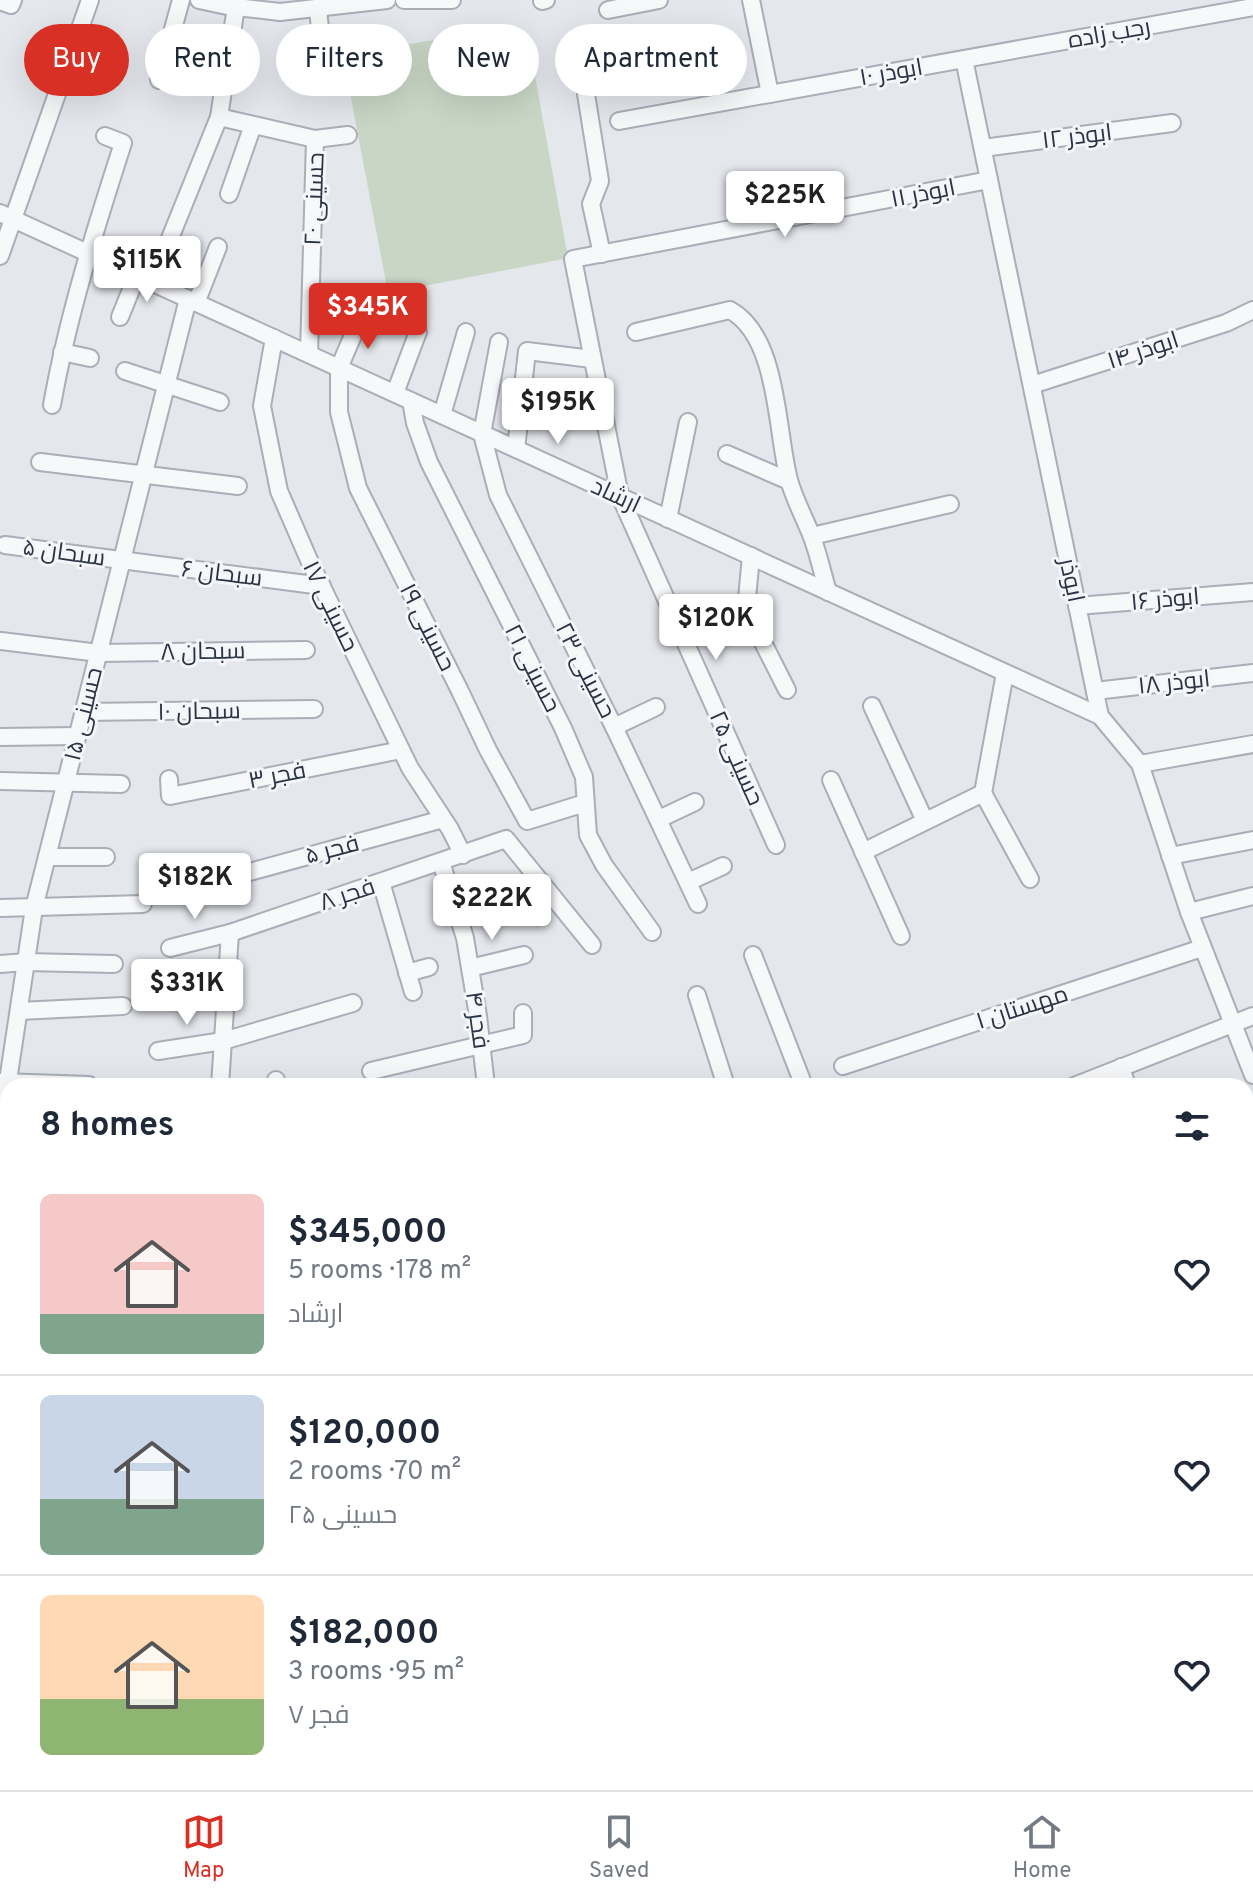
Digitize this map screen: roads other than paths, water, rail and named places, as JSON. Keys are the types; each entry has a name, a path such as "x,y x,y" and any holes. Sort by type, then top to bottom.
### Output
{"street":[{"path":"0,1 11,5 13,0"},
{"path":"0,256 7,216 90,0"},
{"path":"174,24 181,0"},
{"path":"199,0 236,7 318,9 378,1"},
{"path":"404,0 452,0"},
{"path":"608,10 659,0"},
{"path":"751,0 770,94"},
{"path":"120,317 144,279 219,117 236,7"},
{"name":"رجب زاده","path":"964,59 1253,7"},
{"path":"318,9 320,24"},
{"name":"ابوذر ۱۰","path":"619,121 964,59"},
{"name":"ابوذر","path":"964,59 1100,716 1140,764 1202,948 1253,1075"},
{"path":"586,96 600,181 591,204 602,254"},
{"path":"219,117 315,139 348,135"},
{"name":"ابوذر ۱۲","path":"983,148 1172,123"},
{"path":"229,194 253,125"},
{"path":"52,405 87,253 123,143 105,136"},
{"name":"حسینی ۲۰","path":"309,354 315,139"},
{"name":"ابوذر ۱۱","path":"573,259 989,180"},
{"name":"ارشاد","path":"7,216 1100,716"},
{"name":"حسینی ۱۵","path":"5,1078 19,1011 34,908 166,385 192,301 218,247"},
{"name":"حسینی ۲۵","path":"573,259 620,496 776,845"},
{"path":"636,332 730,310 743,317 763,352 789,481 812,536 828,592"},
{"name":"ابوذر ۱۴","path":"1032,385 1226,323 1253,310"},
{"path":"339,368 360,319"},
{"path":"395,393 418,332"},
{"path":"442,415 466,332"},
{"name":"حسینی ۱۷","path":"274,338 262,406 279,491 401,750 463,855"},
{"path":"482,434 499,342"},
{"path":"516,449 527,351 592,359"},
{"path":"62,352 90,358"},
{"name":"حسینی ۱۹","path":"339,368 339,412 358,488 488,750 527,821 585,803"},
{"path":"125,371 220,402"},
{"name":"حسینی ۲۱","path":"411,401 429,462 563,728 584,777 588,835 652,932"},
{"path":"668,519 688,422"},
{"name":"حسینی ۲۳","path":"482,434 498,495 698,904"},
{"path":"727,454 789,481"},
{"path":"40,462 238,486"},
{"path":"812,536 950,504"},
{"name":"سبحان ۵","path":"5,545 122,560"},
{"path":"751,556 746,609 787,690"},
{"name":"سبحان ۶","path":"122,560 322,586"},
{"name":"ابوذر ۱۶","path":"1077,606 1253,592"},
{"name":"سبحان ۸","path":"1,641 99,653 306,650"},
{"path":"1005,673 983,793 1030,879"},
{"name":"ابوذر ۱۸","path":"1095,691 1253,673"},
{"path":"872,706 925,821"},
{"path":"614,727 656,707"},
{"name":"سبحان ۱۰","path":"84,712 314,709"},
{"path":"0,737 77,736"},
{"path":"1140,764 1253,744"},
{"name":"فجر ۳","path":"169,779 170,796 401,750"},
{"path":"831,780 901,936"},
{"path":"0,781 121,784"},
{"path":"863,852 983,793"},
{"path":"659,819 695,802"},
{"name":"فجر ۵","path":"173,893 443,819"},
{"name":"فجر ۸","path":"170,948 230,933 506,839 592,945"},
{"path":"1170,856 1253,840"},
{"path":"47,857 106,857"},
{"name":"فجر ۴","path":"441,862 465,938 485,1078"},
{"path":"688,882 723,866"},
{"path":"381,882 413,992"},
{"path":"1189,912 1253,896"},
{"path":"0,908 143,904"},
{"path":"221,1078 230,933"},
{"name":"مهستان ۱","path":"843,1066 1202,948"},
{"path":"470,968 524,955"},
{"path":"753,955 801,1078"},
{"path":"0,964 114,964"},
{"path":"407,973 429,967"},
{"path":"697,995 723,1078"},
{"path":"158,1051 223,1041 353,1003"},
{"path":"19,1011 123,1006"},
{"path":"371,1071 523,1035 523,1013"},
{"path":"1094,1078 1253,1016"},
{"path":"1121,1067 1124,1078"}]}
